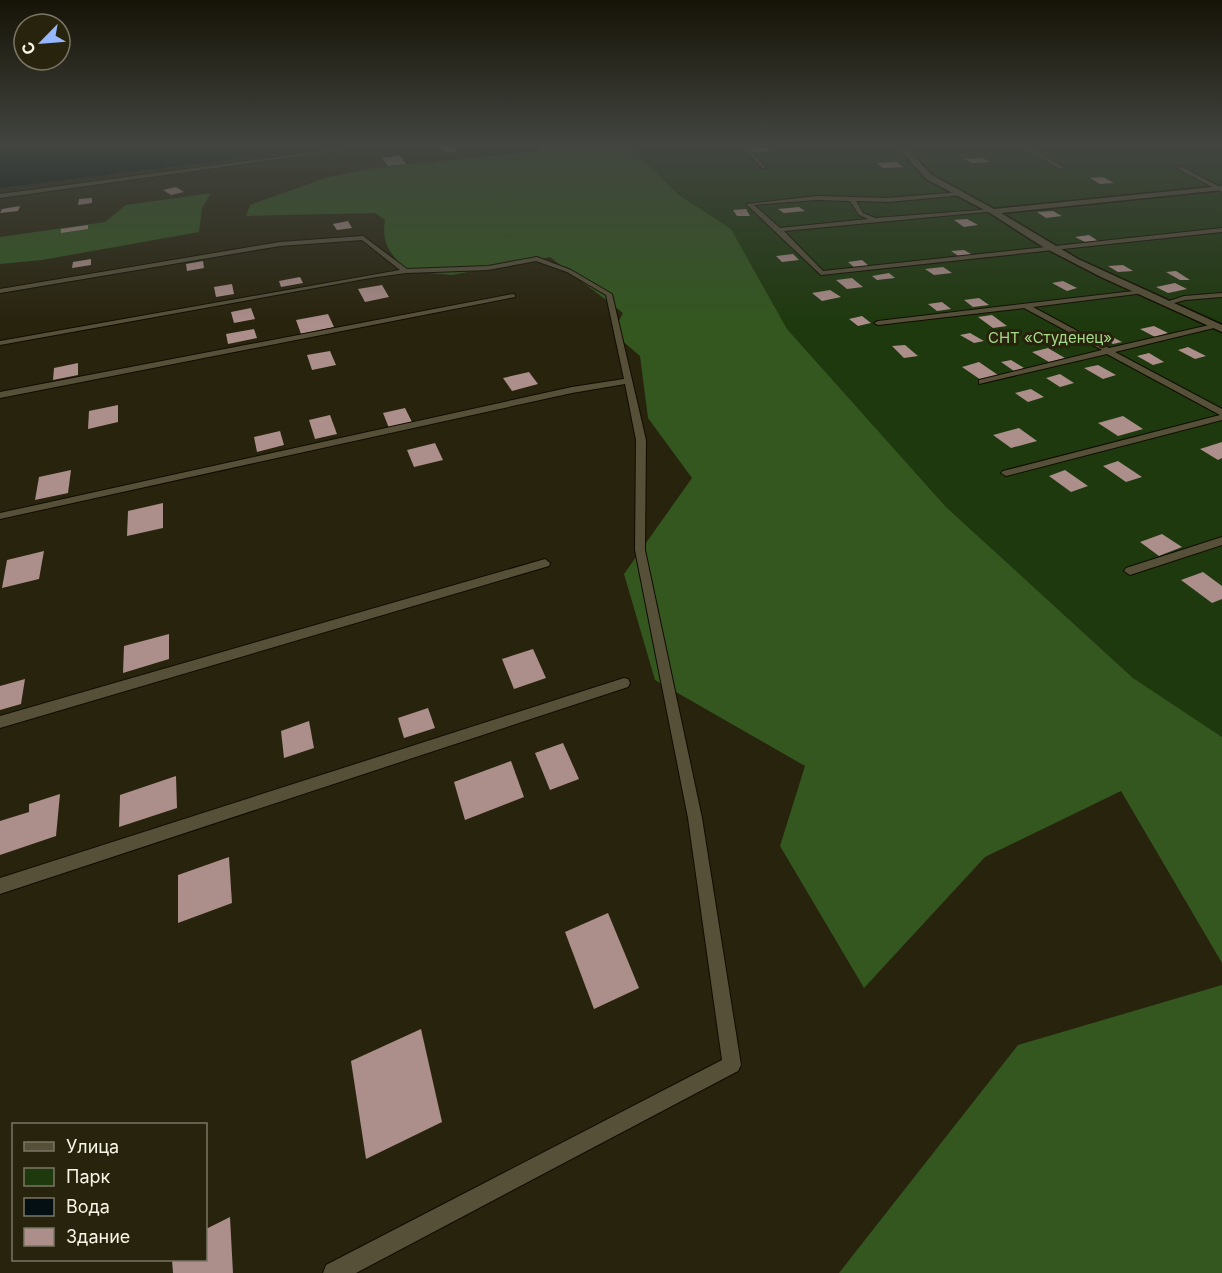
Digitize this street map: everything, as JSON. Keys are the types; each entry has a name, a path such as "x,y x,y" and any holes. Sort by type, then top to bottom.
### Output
{"street":[{"path":"981,204 1011,225 1056,249 1219,327"},
{"path":"993,211 1058,204"}],"lane":[{"path":"749,204 779,230 820,273 1222,230"},
{"path":"855,204 861,214 874,220"},
{"path":"779,230 993,211"},
{"path":"0,291 280,244 363,238 406,271"},
{"path":"0,343 370,276 406,271 488,268 537,259 569,271 609,294 641,440 640,550 695,818 732,1065 334,1273"},
{"path":"878,322 1142,292"},
{"path":"1167,303 1184,298 1222,295"},
{"path":"0,395 513,296"},
{"path":"1024,305 1222,415"},
{"path":"982,382 1219,327"},
{"path":"0,516 572,390 628,381"},
{"path":"1006,473 1222,415"},
{"path":"1130,571 1222,541"},
{"path":"0,722 545,563"},
{"path":"0,886 624,683"}],"green space":[{"path":"204,204 199,232 42,260 0,264 0,237 105,222 126,205"},
{"name":"СНТ «Студенец»","path":"693,204 1222,204 1222,737 1133,678 946,507 787,329 731,229"},
{"path":"693,204 731,229 787,329 946,507 1133,678 1222,737 1222,963 1121,791 985,857 864,988 780,846 805,766 655,680 624,574 692,478 648,418 640,356 613,333 623,313 550,257 452,275 406,271 388,248 384,236 385,220 375,213 246,216 250,205"},
{"path":"1222,985 1222,1273 839,1273 1018,1045"}],"building":[{"path":"20,206 18,211 0,213 2,209"},
{"path":"799,207 805,211 784,213 778,209"},
{"path":"746,209 750,216 737,216 733,210"},
{"path":"1053,211 1062,216 1046,218 1037,212"},
{"path":"967,219 978,225 964,227 954,220"},
{"path":"348,221 352,228 337,230 333,224"},
{"path":"88,225 88,229 61,233 61,229"},
{"path":"1089,235 1098,241 1085,242 1075,237"},
{"path":"964,250 973,255 960,257 951,251"},
{"path":"793,254 799,260 782,262 776,256"},
{"path":"91,259 91,265 72,268 73,262"},
{"path":"862,260 869,266 855,268 848,262"},
{"path":"203,261 204,268 187,271 186,264"},
{"path":"1123,265 1133,271 1118,272 1108,266"},
{"path":"943,267 952,273 934,275 925,269"},
{"path":"1176,271 1190,280 1180,280 1166,272"},
{"path":"889,273 895,278 877,280 872,276"},
{"path":"300,277 303,283 281,287 279,281"},
{"path":"852,278 863,287 847,289 836,280"},
{"path":"1063,281 1077,288 1067,291 1052,283"},
{"path":"1175,283 1187,289 1168,293 1156,287"},
{"path":"232,284 234,294 216,297 214,287"},
{"path":"382,285 389,297 365,302 358,289"},
{"path":"830,290 841,297 822,301 812,293"},
{"path":"979,298 989,305 973,307 964,300"},
{"path":"942,302 951,309 937,311 928,304"},
{"path":"251,308 255,319 234,323 231,312"},
{"path":"328,314 334,327 301,334 296,320"},
{"path":"992,315 1007,326 993,328 978,317"},
{"path":"862,316 871,323 858,326 849,319"},
{"path":"1154,326 1168,333 1155,337 1140,329"},
{"path":"254,329 257,338 228,344 226,334"},
{"path":"1103,332 1122,342 1113,344 1095,334"},
{"path":"970,333 984,341 974,343 960,335"},
{"path":"905,345 918,356 904,358 892,346"},
{"path":"1188,347 1206,356 1195,359 1178,350"},
{"path":"1048,348 1065,358 1049,362 1032,352"},
{"path":"330,351 336,365 312,370 307,355"},
{"path":"1149,353 1164,362 1153,365 1137,356"},
{"path":"1011,360 1024,368 1014,371 1001,362"},
{"path":"979,362 998,375 981,380 962,367"},
{"path":"78,363 78,375 53,380 54,368"},
{"path":"1098,365 1116,375 1103,379 1084,368"},
{"path":"529,372 538,384 512,391 503,378"},
{"path":"1060,374 1074,383 1060,387 1046,378"},
{"path":"1031,389 1044,397 1028,402 1015,393"},
{"path":"118,405 118,422 88,429 89,411"},
{"path":"405,408 412,422 389,428 383,413"},
{"path":"330,415 337,434 315,439 309,420"},
{"path":"1123,416 1143,429 1118,436 1098,423"},
{"path":"1019,428 1037,441 1011,448 993,435"},
{"path":"280,431 284,445 257,452 254,437"},
{"path":"1222,442 1222,458 1218,460 1200,449"},
{"path":"435,443 443,460 414,467 407,450"},
{"path":"1118,461 1142,477 1126,482 1103,466"},
{"path":"71,470 68,493 35,500 39,477"},
{"path":"1065,470 1088,486 1071,492 1049,476"},
{"path":"163,503 163,528 127,536 128,511"},
{"path":"1162,534 1182,547 1159,556 1140,542"},
{"path":"44,551 39,579 2,588 7,560"},
{"path":"1203,572 1222,586 1222,599 1212,603 1181,580"},
{"path":"169,634 169,659 123,673 124,646"},
{"path":"533,649 546,678 514,689 502,659"},
{"path":"25,679 21,704 0,710 0,686"},
{"path":"428,708 435,728 404,738 398,718"},
{"path":"309,721 314,748 284,758 281,731"},
{"path":"563,743 579,779 550,790 535,753"},
{"path":"511,761 524,797 465,820 454,782"},
{"path":"176,776 177,808 119,827 120,795"},
{"path":"60,794 56,836 0,855 0,821 29,812 29,804"},
{"path":"229,857 232,903 178,923 178,875"},
{"path":"608,913 639,988 594,1009 565,932"},
{"path":"421,1029 442,1122 366,1159 351,1061"},
{"path":"230,1217 233,1273 173,1273 172,1261 207,1261 207,1228"}]}
